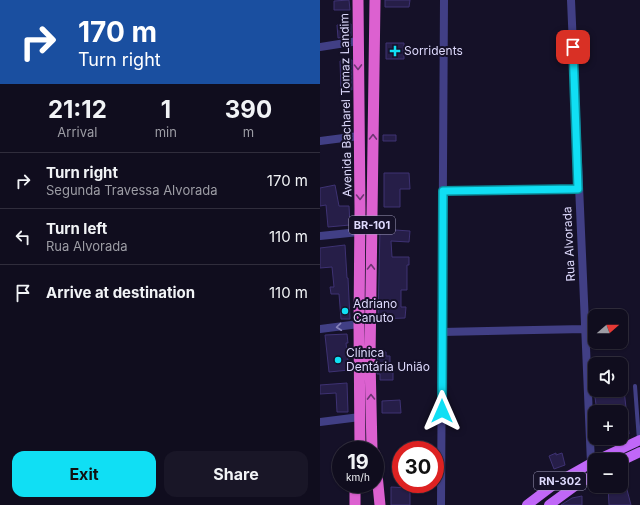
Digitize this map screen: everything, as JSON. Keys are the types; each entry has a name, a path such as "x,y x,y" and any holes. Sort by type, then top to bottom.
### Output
{"highway":[{"name":"Avenida Bacharel Tomaz Landim","path":"358,0 360,441"},
{"name":"Avenida Bacharel Tomaz Landim","path":"372,441 370,359 374,0"},
{"path":"358,441 360,435"},
{"path":"355,493 355,505"},
{"path":"360,493 360,505"},
{"path":"373,493 375,503"}],"main road":[{"name":"RN-302","path":"612,453 640,440"},
{"path":"628,458 640,452"},
{"name":"RN-302","path":"527,505 556,483 588,464"},
{"name":"RN-302","path":"548,505 588,478"}],"street":[{"path":"441,505 444,0"},
{"name":"Rua Alvorada","path":"571,0 578,189 593,453"},
{"path":"320,47 358,41"},
{"path":"320,141 359,136"},
{"path":"443,191 578,189"},
{"path":"320,236 360,232"},
{"path":"320,329 359,324"},
{"path":"442,332 585,329"},
{"path":"320,422 360,417"}],"lane":[{"path":"635,386 640,440"}],"building":[{"path":"349,0 350,10 334,10 334,1"},
{"path":"385,0 410,0 409,7 385,7"},
{"path":"351,24 351,36 338,38 337,25"},
{"name":"Sorridents","path":"386,43 404,43 404,59 386,59"},
{"path":"352,60 352,90 341,90 340,61"},
{"path":"383,135 396,135 396,141 383,141"},
{"path":"384,173 409,173 410,189 400,189 400,207 384,207"},
{"path":"335,185 339,206 349,206 350,225 328,227 326,205 320,206 320,188"},
{"path":"380,229 410,231 409,242 391,241 392,257 409,257 409,265 407,265 407,290 401,290 401,307 406,307 405,318 378,319"},
{"path":"345,245 350,319 341,319 339,294 331,294 330,287 334,287 332,267 320,268 320,248"},
{"path":"347,334 348,343 346,343 349,370 329,372 325,335"},
{"path":"378,351 386,352 386,356 390,356 390,366 393,366 393,380 380,380 380,374 377,374"},
{"path":"347,383 348,412 337,412 336,393 320,394 320,385"},
{"path":"595,397 625,397 626,405 596,405"},
{"path":"400,400 401,413 382,413 382,401"},
{"path":"556,453 556,455 562,453 565,465 554,469 549,456"},
{"path":"391,487 392,493 410,493 410,505 391,505"},
{"path":"608,493 628,493 631,505 609,505"},
{"path":"582,496 582,505 561,505 572,498"}],"place":[{"name":"Sorridents","path":"395,51"},
{"name":"Adriano Canuto","path":"345,311"},
{"name":"Clínica Dentária União","path":"338,360"}],"route":[{"path":"442,411 443,191 578,189 573,47"}]}
